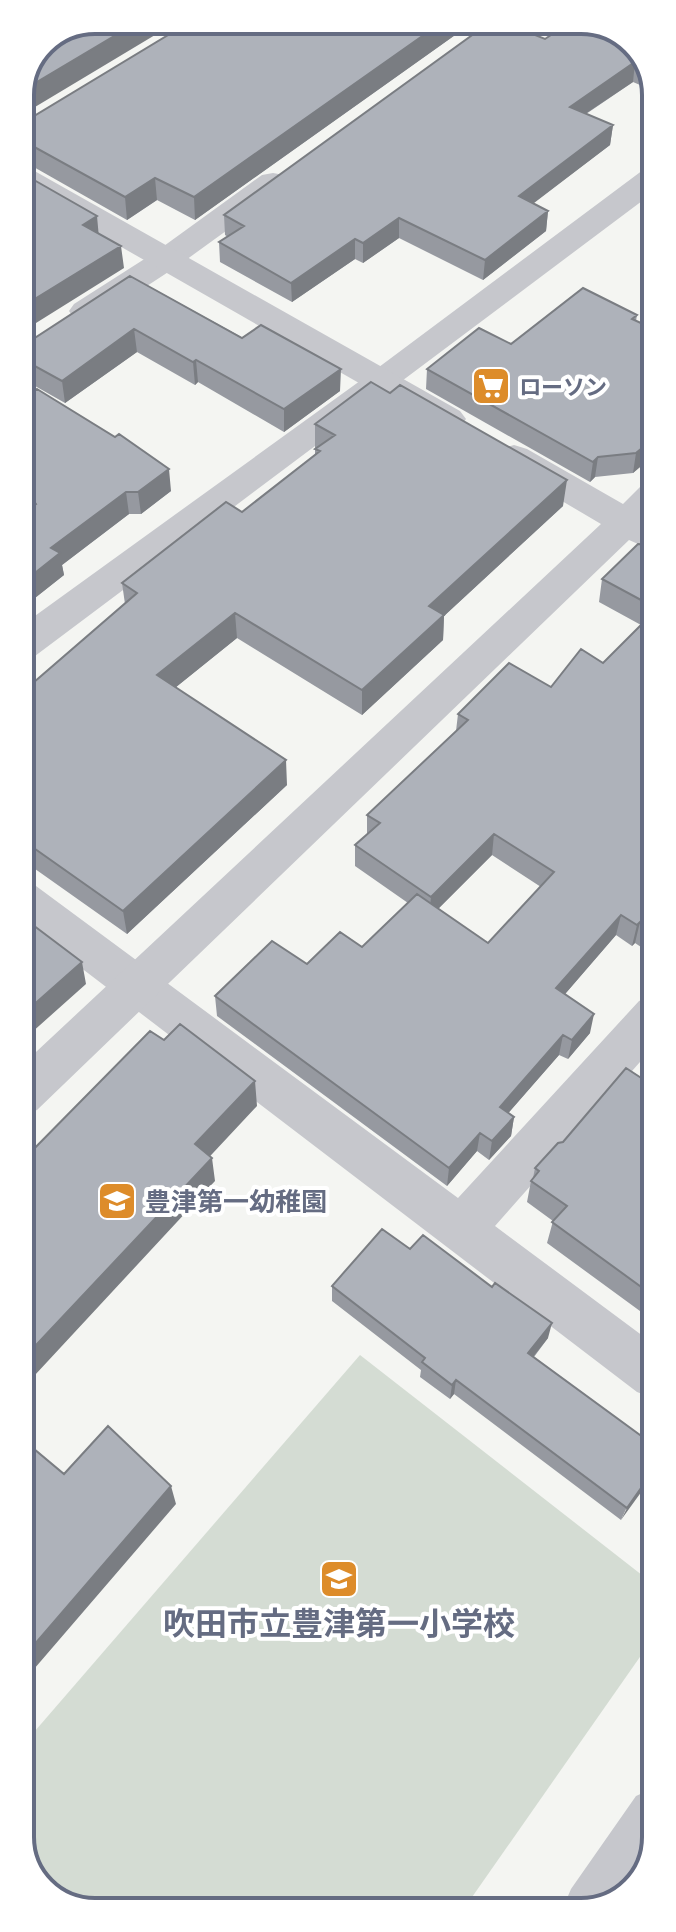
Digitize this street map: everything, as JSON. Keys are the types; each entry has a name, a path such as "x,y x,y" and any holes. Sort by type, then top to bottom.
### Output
{"street":[{"path":"61,327 168,258 296,166"},
{"path":"34,184 484,440 642,517"},
{"path":"34,636 383,381 642,186"},
{"path":"34,1084 642,521"},
{"path":"34,908 642,1365"},
{"path":"461,1229 642,1028"},
{"path":"603,1894 642,1837"}],"shaded area":[{"path":"360,1355 642,1575 642,1654 471,1898 91,1898 75,1895 52,1880 36,1853 34,1732"}],"building":[{"path":"117,34 35,83 44,61 61,44 83,35"},
{"path":"170,34 425,34 194,197 155,178 125,197 34,147 34,116"},
{"path":"474,34 532,34 545,39 552,34 593,35 615,44 633,63 570,107 613,125 519,196 548,211 485,260 399,218 363,243 355,239 291,283 219,242 244,226 224,215"},
{"path":"34,180 97,216 83,225 121,246 34,299"},
{"path":"130,276 242,338 261,325 341,369 284,409 134,329 62,381 34,366 34,338"},
{"path":"583,288 637,315 632,319 642,324 642,448 636,453 598,457 593,462 427,369 479,328 511,344"},
{"path":"371,382 390,393 400,385 567,480 429,606 444,615 362,690 235,613 157,675 286,760 123,911 34,848 34,682 137,593 122,583 226,502 242,512 320,451 315,449 335,435 315,424"},
{"path":"37,389 115,437 119,434 169,469 138,492 126,492 51,548 60,553 34,574 36,504 34,391"},
{"path":"638,544 642,544 642,601 602,579"},
{"path":"642,624 642,923 637,925 621,915 556,988 594,1014 572,1040 563,1035 500,1107 514,1117 492,1141 480,1133 449,1168 215,996 272,941 307,964 340,932 362,947 417,894 488,943 554,872 494,834 431,897 355,845 380,823 367,815 468,720 458,714 509,663 551,687 581,649 603,663"},
{"path":"34,926 82,962 34,1004"},
{"path":"180,1024 255,1081 195,1144 212,1158 34,1347 34,1149 150,1031 164,1040"},
{"path":"626,1068 642,1078 642,1288 552,1222 567,1206 531,1181 539,1171 535,1168 558,1143 563,1142"},
{"path":"382,1229 410,1249 423,1235 492,1287 495,1283 552,1323 528,1353 642,1436 642,1487 627,1508 456,1380 452,1385 422,1362 425,1358 332,1286"},
{"path":"108,1426 171,1486 34,1645 34,1449 64,1474"}],"place":[{"name":"ローソン","path":"491,386"},
{"name":"豊津第一幼稚園","path":"117,1201"},
{"name":"吹田市立豊津第一小学校","path":"339,1579"}]}
